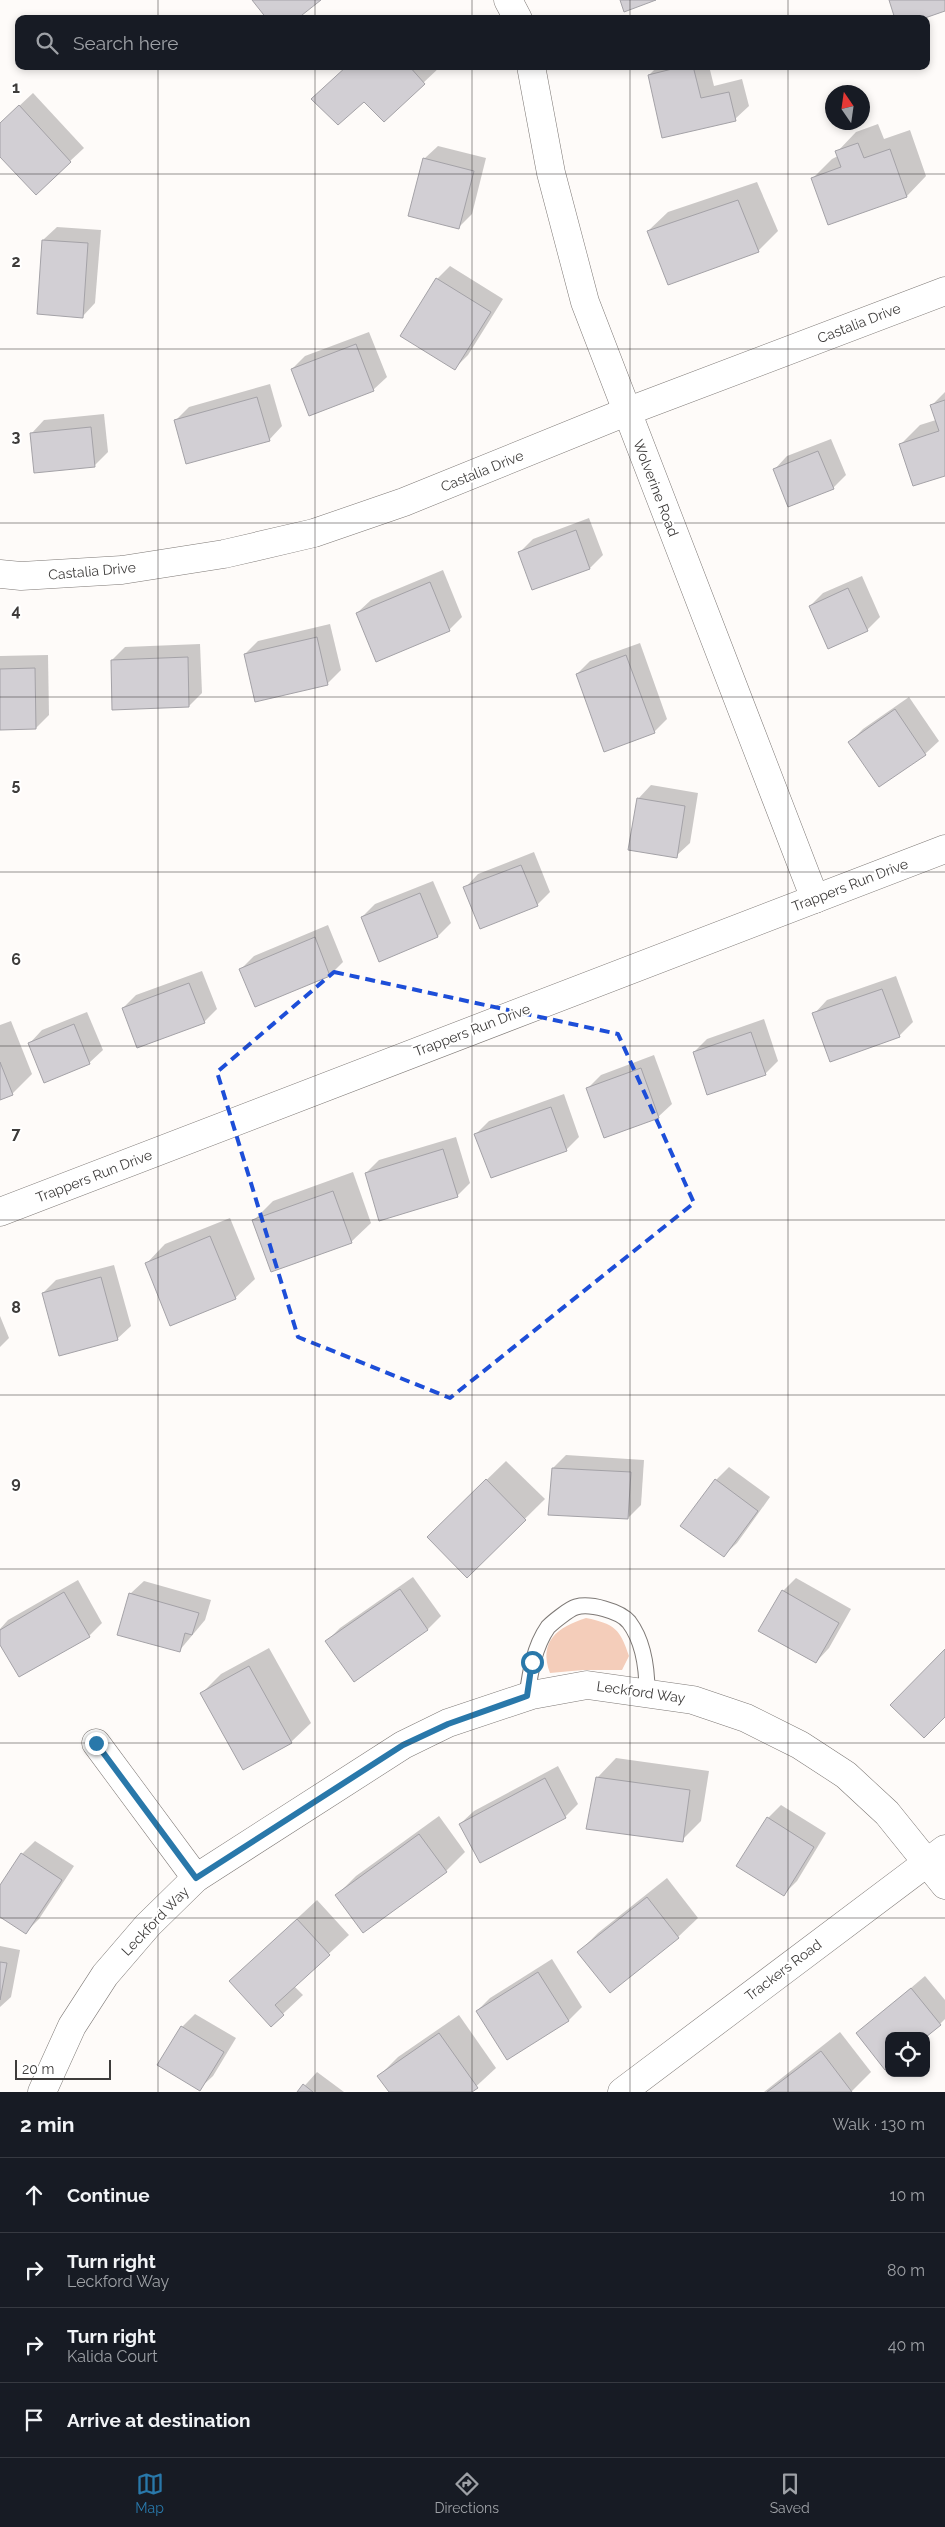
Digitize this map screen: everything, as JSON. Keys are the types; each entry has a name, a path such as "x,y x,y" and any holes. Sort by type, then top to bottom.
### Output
{"street":[{"path":"508,0 516,15"},
{"name":"Wolverine Road","path":"532,70 551,173 570,251 585,302 815,899"},
{"name":"Castalia Drive","path":"0,574 21,576 122,570 224,554 314,533 404,502 626,412 945,291"},
{"name":"Trappers Run Drive","path":"0,1212 945,849"},
{"name":"Leckford Way","path":"42,2092 72,2026 105,1975 148,1925 196,1878 403,1745 448,1724 527,1696 587,1685 693,1700 737,1715 800,1745 846,1776 937,1855 945,1885"},
{"path":"96,1743 196,1878"},
{"name":"Trackers Road","path":"622,2092 937,1855"}],"lane":[{"path":"527,1696 532,1662 548,1627 575,1607 602,1607 628,1621 641,1645 647,1673 646,1692"}],"highlighted area":[{"path":"334,972 618,1034 694,1203 450,1398 298,1337 217,1072"}],"shaded area":[{"path":"586,1618 604,1623 615,1629 619,1634 629,1656 622,1670 583,1670 550,1673 547,1652 553,1637 567,1626"}],"building":[{"path":"252,0 321,0 302,15 264,15"},
{"path":"620,0 656,0 624,12"},
{"path":"889,0 945,0 945,11 930,16 894,15"},
{"path":"343,70 413,70 425,84 384,122 364,102 338,125 311,99"},
{"path":"668,70 694,70 701,98 729,92 736,121 662,138 648,75"},
{"path":"19,105 71,162 36,195 0,157 0,123"},
{"path":"858,143 864,158 890,149 907,197 828,225 811,178 841,167 835,151"},
{"path":"423,158 474,171 459,229 408,216"},
{"path":"738,200 759,252 668,285 647,231"},
{"path":"42,240 88,243 83,318 37,314"},
{"path":"436,278 491,312 455,370 400,336"},
{"path":"356,344 374,391 309,416 291,369"},
{"path":"257,397 270,441 186,464 174,420"},
{"path":"945,400 945,476 913,486 899,444 939,431 930,405"},
{"path":"91,427 95,467 34,473 30,433"},
{"path":"818,451 834,489 788,507 773,469"},
{"path":"576,530 590,569 532,590 518,552"},
{"path":"430,582 450,631 376,662 356,613"},
{"path":"848,588 868,631 828,649 809,606"},
{"path":"317,637 328,685 255,702 244,654"},
{"path":"626,655 655,733 604,752 576,674"},
{"path":"188,657 189,707 112,710 111,660"},
{"path":"35,668 36,729 0,730 0,669"},
{"path":"895,709 926,755 879,787 848,742"},
{"path":"637,798 685,806 677,858 628,850"},
{"path":"521,865 538,906 480,929 463,887"},
{"path":"420,893 438,937 379,962 361,917"},
{"path":"315,937 330,976 255,1007 239,969"},
{"path":"189,983 205,1023 137,1048 122,1008"},
{"path":"882,989 900,1037 830,1062 812,1013"},
{"path":"74,1024 90,1064 44,1083 28,1043"},
{"path":"751,1032 766,1075 707,1095 693,1052"},
{"path":"0,1062 13,1095 0,1100"},
{"path":"641,1068 659,1118 604,1138 586,1088"},
{"path":"551,1107 567,1151 491,1178 474,1134"},
{"path":"443,1149 458,1197 379,1221 365,1173"},
{"path":"333,1191 352,1243 271,1272 252,1220"},
{"path":"210,1236 236,1299 170,1326 145,1263"},
{"path":"101,1277 118,1340 59,1356 42,1293"},
{"path":"552,1468 631,1472 628,1519 548,1515"},
{"path":"486,1479 526,1520 467,1578 427,1537"},
{"path":"715,1479 758,1511 724,1557 680,1526"},
{"path":"400,1589 428,1630 354,1682 325,1641"},
{"path":"782,1590 839,1623 816,1663 758,1631"},
{"path":"64,1592 90,1637 19,1677 0,1645 0,1630"},
{"path":"129,1593 199,1613 192,1635 185,1633 180,1652 117,1635"},
{"path":"945,1649 945,1717 924,1738 890,1705"},
{"path":"249,1666 292,1743 243,1770 200,1693"},
{"path":"596,1777 690,1790 683,1842 586,1829"},
{"path":"545,1778 566,1818 480,1863 459,1824"},
{"path":"767,1817 814,1847 784,1896 736,1866"},
{"path":"419,1834 447,1872 363,1933 335,1895"},
{"path":"21,1853 62,1880 26,1934 0,1917 0,1885"},
{"path":"647,1897 679,1938 610,1993 577,1952"},
{"path":"297,1919 330,1955 275,2005 284,2015 271,2027 229,1981"},
{"path":"0,1962 7,1963 0,2000"},
{"path":"538,1972 569,2021 507,2060 476,2011"},
{"path":"911,1988 941,2025 930,2034 930,2032 885,2032 885,2070 856,2033"},
{"path":"181,2026 224,2052 200,2091 157,2065"},
{"path":"439,2033 478,2088 472,2092 389,2092 377,2076"},
{"path":"821,2051 852,2092 767,2092"},
{"path":"303,2084 313,2092 297,2092"}],"route":[{"path":"96,1743 196,1878 403,1745 448,1724 527,1696 532,1662"}]}
